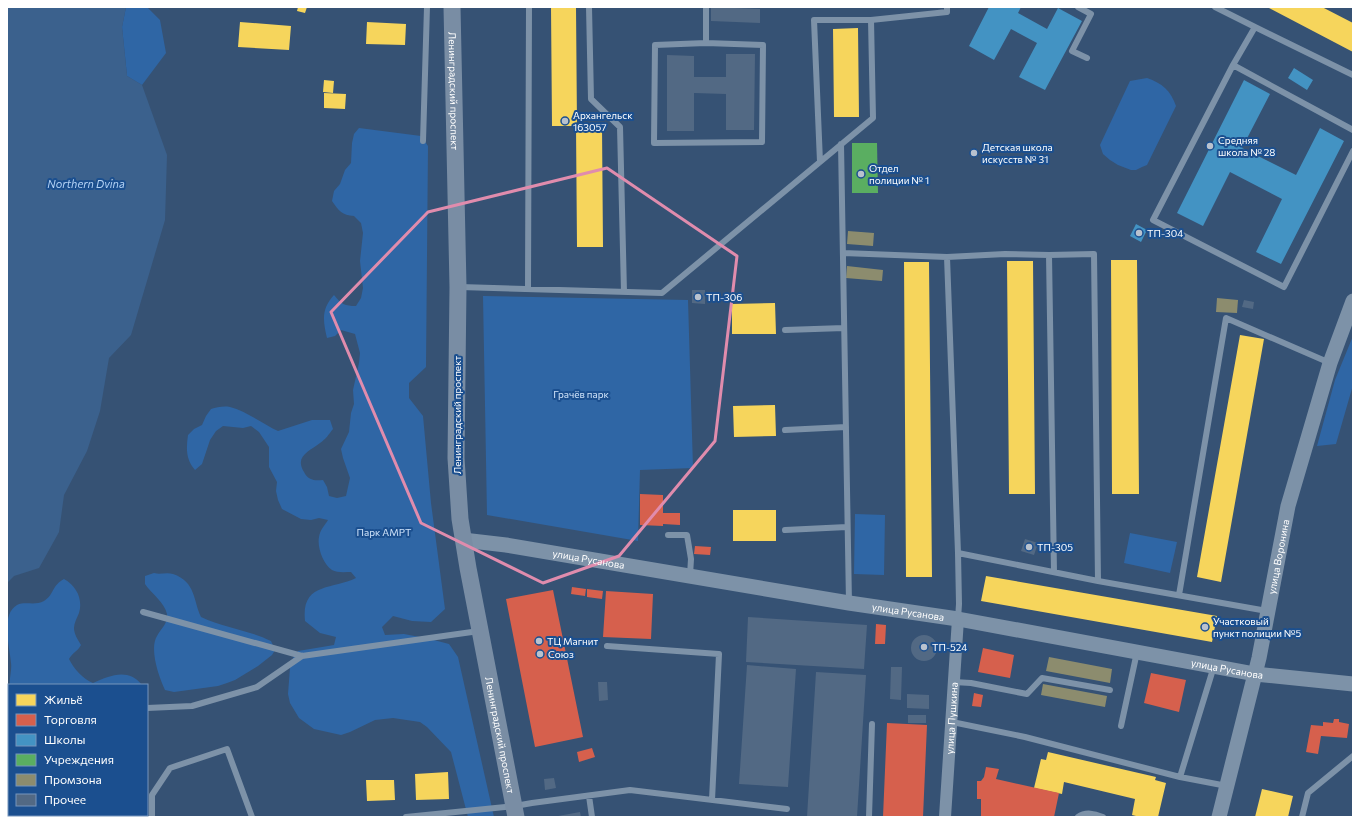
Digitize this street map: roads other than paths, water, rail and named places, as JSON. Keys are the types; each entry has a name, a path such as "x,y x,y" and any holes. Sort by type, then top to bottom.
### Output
{"main road":[{"name":"Ленинградский проспект","path":"452,7 458,287 456,458 460,519 462,540 516,812"}],"street":[{"name":"улица Воронина","path":"1219,817 1255,674 1288,506 1330,362 1353,301"},
{"name":"улица Русанова","path":"462,540 506,545 849,603 958,619 1255,674 1353,684"},
{"name":"улица Пушкина","path":"945,817 958,619"}],"lane":[{"path":"423,141 427,7"},
{"path":"528,289 529,7"},
{"path":"589,7 591,99 620,127 624,292"},
{"path":"706,7 706,44"},
{"path":"820,162 814,20 871,20 947,12 947,7"},
{"path":"1078,7 1091,14 1072,50 1088,58"},
{"path":"1215,7 1353,75"},
{"path":"458,287 662,293 873,118 871,20"},
{"path":"1255,27 1233,65 1153,220 1284,287 1353,151"},
{"path":"706,44 763,45 762,142 654,143 655,45 706,44"},
{"path":"1233,65 1353,130"},
{"path":"841,144 849,603"},
{"path":"843,253 947,258 1005,254 1094,254 1098,580"},
{"path":"1049,255 1054,572"},
{"path":"947,258 958,553 958,619"},
{"path":"1179,595 1226,318 1330,362"},
{"path":"785,330 844,328"},
{"path":"785,430 846,427"},
{"path":"785,530 847,527"},
{"path":"668,535 687,535 690,559 690,576"},
{"path":"958,553 1268,611"},
{"path":"142,612 302,656 480,630"},
{"path":"607,646 719,654 712,800"},
{"path":"1120,726 1137,652"},
{"path":"148,708 192,706 257,687 302,656"},
{"path":"1180,777 1214,666"},
{"path":"954,682 971,683 1027,694 1042,678 1110,690"},
{"path":"952,722 1025,737 1180,777 1226,786"},
{"path":"869,817 872,724"},
{"path":"152,817 152,795 170,768 227,749 252,817"},
{"path":"1302,817 1308,793 1353,756"},
{"path":"406,817 516,812 532,803 630,790 787,809"},
{"path":"589,796 592,817"},
{"path":"1078,817 1082,814 1092,813 1103,817"}],"water":[{"name":"Northern Dvina","path":"7,7 126,7 122,27 127,76 142,85 167,155 165,220 131,335 109,358 100,411 87,451 64,495 59,532 39,568 14,576 7,583"},
{"path":"7,695 8,816 117,816 7,817"}],"place":[{"name":"Архангельск 163057","path":"565,121"},
{"name":"Средняя школа № 28","path":"1210,146"},
{"name":"Детская школа искусств № 31","path":"974,153"},
{"name":"Отдел полиции № 1","path":"861,174"},
{"name":"ТП-304","path":"1139,233"},
{"name":"ТП-306","path":"698,297"},
{"name":"ТП-305","path":"1029,547"},
{"name":"Участковый пункт полиции №5","path":"1205,627"},
{"name":"ТЦ Магнит","path":"539,641"},
{"name":"ТП-524","path":"924,647"},
{"name":"Союз","path":"540,654"}],"park label":[{"name":"Грачёв парк","path":"581,394"},
{"name":"Парк АМРТ","path":"384,532"}]}
